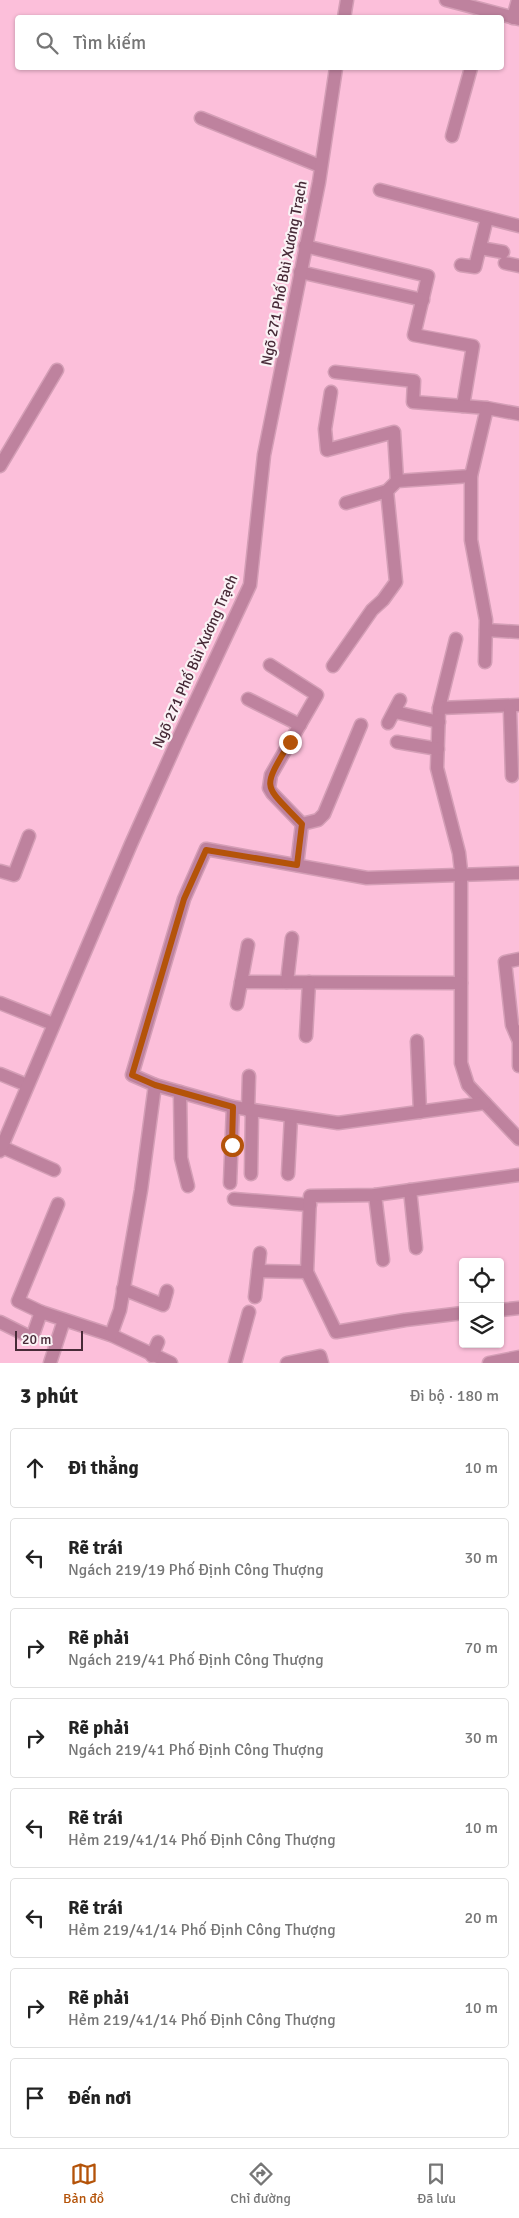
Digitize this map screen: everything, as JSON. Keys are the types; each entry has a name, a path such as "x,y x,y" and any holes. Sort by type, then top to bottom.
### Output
{"lane":[{"path":"344,15 347,0"},
{"path":"446,0 485,14"},
{"path":"516,19 518,0"},
{"name":"Ngõ 271 Phố Bùi Xương Trạch","path":"1,1149 53,1024 174,746 250,585 264,455 320,166 336,70"},
{"path":"452,136 470,70"},
{"path":"201,118 320,166"},
{"path":"380,190 519,226"},
{"path":"461,265 475,267 487,218"},
{"path":"305,246 428,276 414,335 473,346 462,406"},
{"path":"480,248 519,266"},
{"path":"300,272 423,300"},
{"path":"0,466 57,370"},
{"path":"335,372 414,381 413,402 487,408 519,414"},
{"path":"331,392 324,429 327,450 394,432 398,481"},
{"path":"485,662 486,620 471,540 471,476 487,408"},
{"path":"346,503 387,491 398,481 471,476"},
{"path":"333,666 372,610 384,600 396,582 387,491"},
{"path":"486,630 519,632"},
{"path":"456,639 439,708 437,768 459,853 461,875 461,1063 468,1085 519,1139"},
{"path":"270,665 317,695 271,774 269,782 272,793 302,824"},
{"path":"248,699 300,725"},
{"path":"388,723 398,706 438,722"},
{"path":"439,708 515,708 514,770"},
{"path":"302,824 318,820 324,814 339,783 362,725"},
{"path":"397,742 438,749"},
{"path":"297,865 302,824"},
{"path":"0,871 14,875 29,836"},
{"path":"485,1103 338,1123 233,1107 155,1085 132,1075 184,899 206,850 367,878 519,873"},
{"path":"287,982 292,938"},
{"path":"237,1004 248,945"},
{"path":"519,959 505,962 512,1025 518,1038 519,1066"},
{"path":"241,982 461,983"},
{"path":"306,1036 310,982"},
{"path":"0,1003 53,1024"},
{"path":"417,1041 420,1112"},
{"path":"0,1074 27,1085"},
{"path":"249,1076 251,1174"},
{"path":"111,1335 120,1310 141,1190 155,1085"},
{"path":"180,1092 181,1158 188,1186"},
{"path":"230,1183 233,1107"},
{"path":"288,1174 291,1117"},
{"path":"1,1149 54,1170"},
{"path":"459,1313 405,1320 336,1332 307,1272 310,1196 375,1194 519,1175"},
{"path":"410,1190 416,1248"},
{"path":"375,1194 383,1260"},
{"path":"234,1199 310,1205"},
{"path":"58,1204 18,1301 40,1312 111,1335 152,1356 171,1363"},
{"path":"255,1297 260,1253"},
{"path":"258,1271 307,1272"},
{"path":"123,1290 163,1305 167,1291"},
{"path":"504,1310 519,1308"},
{"path":"0,1322 32,1338 40,1312"},
{"path":"234,1363 249,1312"},
{"path":"50,1363 64,1320"},
{"path":"152,1356 158,1342"},
{"path":"287,1363 320,1356 322,1363"},
{"path":"489,1363 519,1357"}],"route":[{"path":"232,1145 233,1107 155,1085 132,1075 184,899 206,850 297,865 302,824 272,793 269,782 271,774 290,742"}]}
